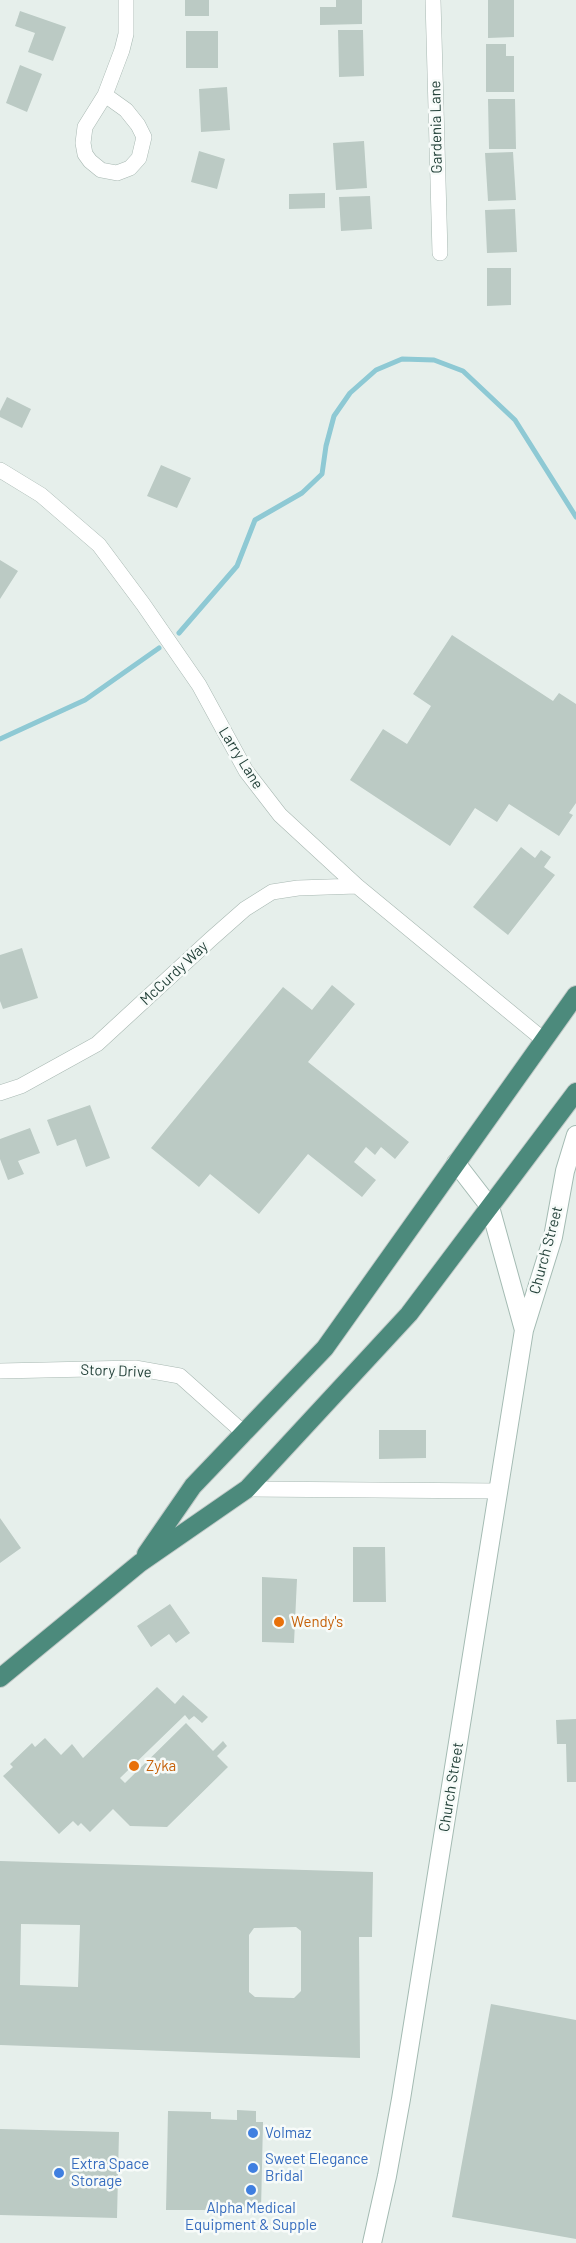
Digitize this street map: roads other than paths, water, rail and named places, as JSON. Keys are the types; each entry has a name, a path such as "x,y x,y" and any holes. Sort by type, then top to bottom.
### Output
{"highway":[{"path":"140,1563 193,1486 325,1348 576,995"},
{"path":"0,1678 140,1563 247,1489 410,1314 576,1092"}],"main road":[{"name":"Church Street","path":"372,2243 401,2099 524,1330 553,1237 565,1171 576,1135"},
{"name":"Church Street","path":"456,1163 490,1208 524,1330"}],"street":[{"path":"105,95 126,110 144,137 140,159 130,168 117,173 101,170 90,161 85,154 83,143 85,128 105,95 126,34 126,0"},
{"name":"Gardenia Lane","path":"433,0 440,253"},
{"name":"Larry Lane","path":"0,470 41,495 99,545 199,685 246,771 280,815 357,886 545,1041"},
{"name":"McCurdy Way","path":"0,1093 21,1086 97,1044 219,931 245,909 272,892 298,888 357,886"},
{"name":"Story Drive","path":"0,1371 135,1368 180,1376 245,1434"},
{"path":"247,1489 498,1491"}],"waterway":[{"path":"179,633 237,566 255,520 302,493 322,474 334,416 350,393 376,370 402,359 434,360 463,371 515,420 576,517"},
{"path":"0,739 85,700 159,648"}],"place":[{"name":"Wendy's","path":"279,1622"},
{"name":"Zyka","path":"134,1766"},
{"name":"Volmaz","path":"253,2133"},
{"name":"Sweet Elegance Bridal","path":"253,2168"},
{"name":"Extra Space Storage","path":"59,2173"},
{"name":"Alpha Medical Equipment & Supple","path":"251,2190"}]}
